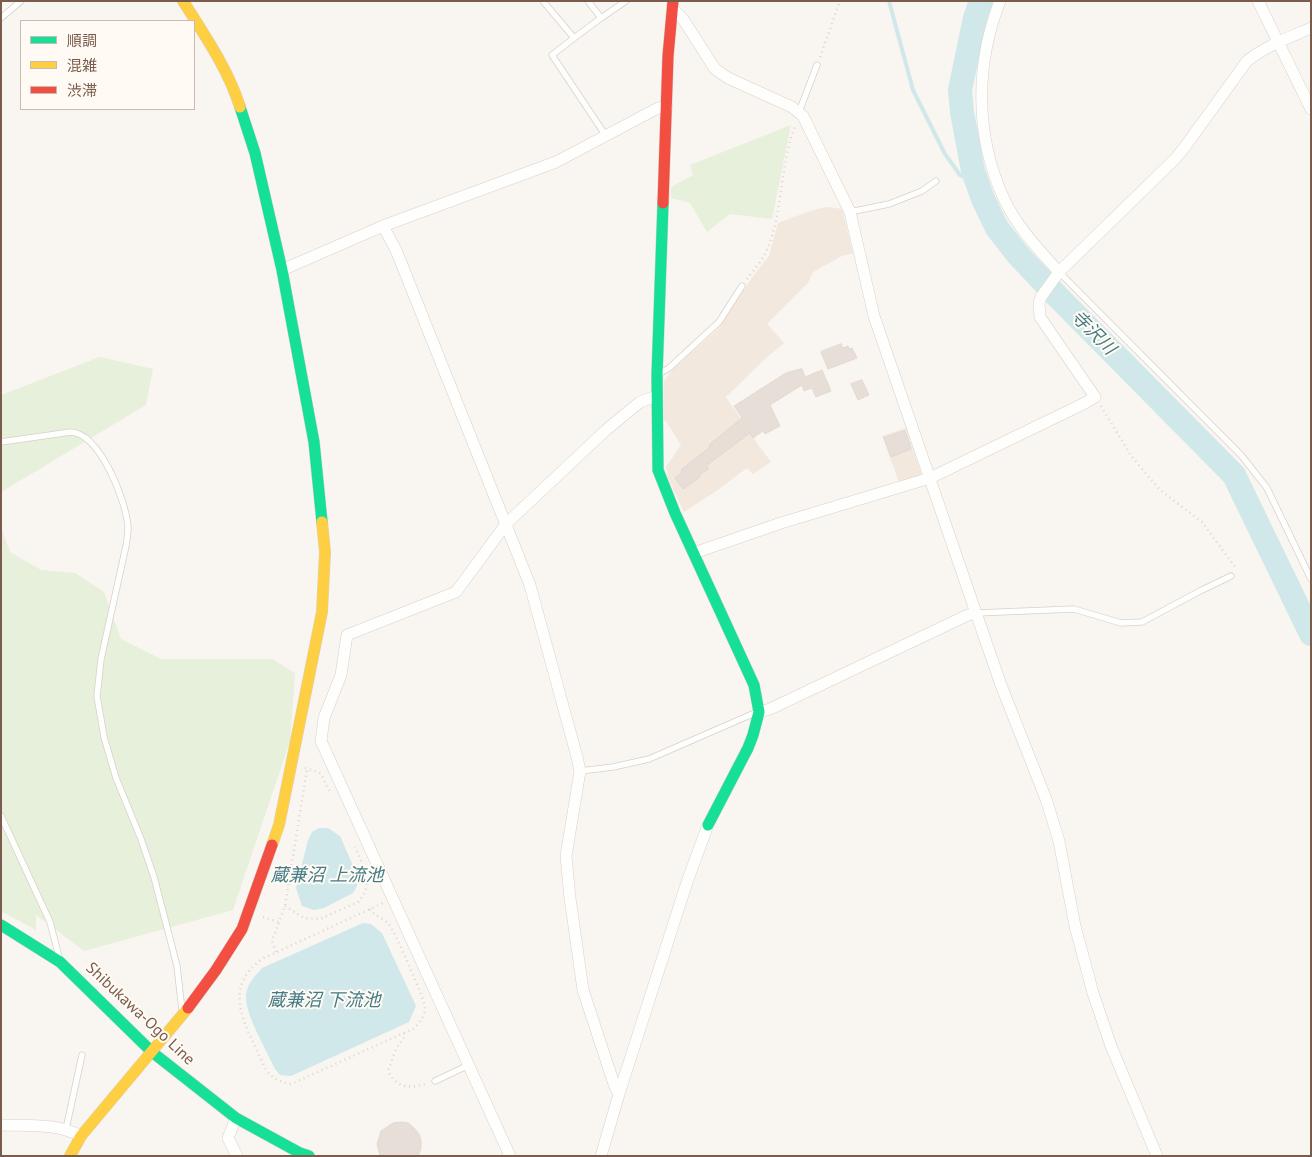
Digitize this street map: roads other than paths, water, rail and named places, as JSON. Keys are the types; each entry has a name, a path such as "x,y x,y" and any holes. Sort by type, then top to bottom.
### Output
{"street":[{"path":"183,1 195,20"},
{"path":"1000,1 992,22 981,80 981,108 986,150 1004,200 1027,236 1057,276"},
{"path":"1258,1 1311,109"},
{"path":"601,1156 687,882 708,825 748,748 759,712 754,685 675,513 658,470 656,396 668,56 672,5"},
{"path":"672,5 711,63 721,74 799,112 803,116 850,212 874,316 1001,685 1053,820 1059,841 1075,926 1098,1010 1157,1156"},
{"path":"70,1156 81,1136 183,1015 216,970 242,929 279,825 322,612 325,552 314,442 282,270 255,153 236,94 195,20"},
{"path":"694,553 930,478 1083,404 1095,396 1040,317 1039,303 1041,297 1057,276 1175,160 1247,62 1258,53 1311,28"},
{"path":"282,270 383,226 556,162 658,108 667,107"},
{"path":"383,226 396,250 530,586 577,757 580,771 566,856 570,898 583,990 619,1094"},
{"path":"510,1156 321,741 324,718 341,675 347,635 456,592 506,524 606,430 640,402 656,396"},
{"path":"759,712 770,709 968,615 976,613"},
{"path":"302,714 324,718"},
{"name":"Shibukawa-Ogo Line","path":"1,925 60,962 152,1052 236,1118 309,1156"},
{"path":"236,1118 228,1138 237,1156"},
{"path":"1,1125 55,1126 81,1136"}],"lane":[{"path":"1,18 21,1"},
{"path":"543,1 574,38"},
{"path":"588,1 601,18"},
{"path":"606,136 552,55 626,1"},
{"path":"799,112 817,65"},
{"path":"850,212 889,204 922,191 936,181"},
{"path":"1057,276 1241,455 1267,488 1311,579"},
{"path":"657,375 669,368 719,322 742,286"},
{"path":"1,442 78,432 92,444 113,477 124,506 128,528 126,546 101,659 97,696 104,737 116,778 154,877 177,966 183,1015"},
{"path":"976,613 1074,609 1121,623 1142,622 1231,576"},
{"path":"580,771 613,767 649,759 750,714 759,712"},
{"path":"1,816 50,922 60,962"},
{"path":"66,1129 82,1055"},
{"path":"435,1082 469,1065"}],"water":[{"name":"蔵兼沼 上流池","path":"319,828 328,828 340,836 358,877 357,886 353,893 324,908 314,910 302,906 296,888 308,840 312,832"},
{"name":"蔵兼沼 下流池","path":"363,923 371,924 382,933 416,1006 409,1022 291,1076 280,1075 275,1069 258,1034 247,1007 246,994 253,978 262,968"}],"waterway":[{"path":"889,1 913,90 945,154 960,175 974,173"},
{"name":"寺沢川","path":"981,1 975,18 960,90 962,112 973,171 983,199 997,228 1019,256 1056,295 1234,475 1311,634"}]}
